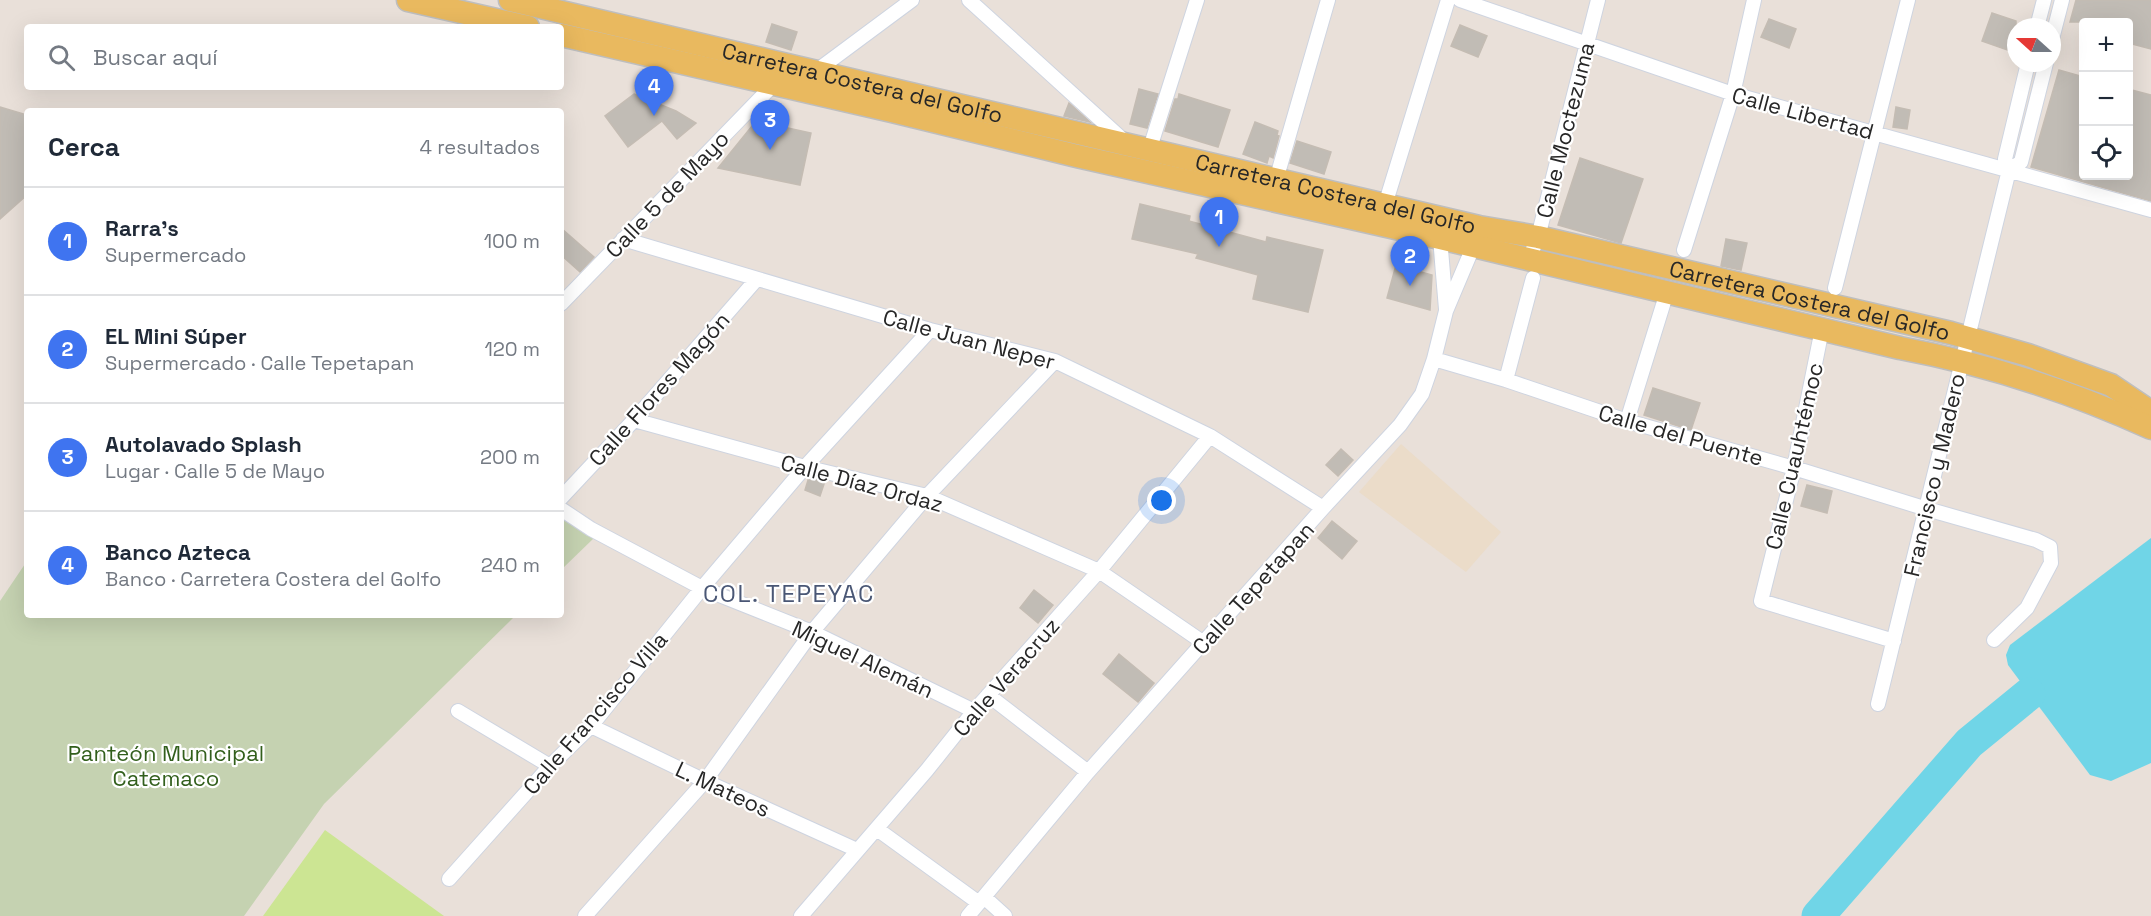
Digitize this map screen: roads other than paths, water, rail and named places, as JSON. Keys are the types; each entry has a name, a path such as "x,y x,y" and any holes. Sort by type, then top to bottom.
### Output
{"main road":[{"name":"Carretera Costera del Golfo","path":"408,0 518,11 815,72 1384,205 1443,228"},
{"name":"Carretera Costera del Golfo","path":"564,35 1077,156 1443,228 1477,237 1538,237 1966,338 2028,355 2111,385 2151,412"},
{"name":"Carretera Costera del Golfo","path":"1477,237 1531,269 1598,276 1961,361 2102,406 2151,428"}],"street":[{"path":"815,72 912,0"},
{"path":"969,0 1139,148 1197,0"},
{"path":"1276,180 1328,0"},
{"path":"1384,205 1448,0"},
{"name":"Calle Libertad","path":"1460,0 1733,94 2151,210"},
{"name":"Calle Moctezuma","path":"1506,380 1538,237 1598,0"},
{"path":"1684,250 1733,94 1754,0"},
{"path":"1835,288 1908,0"},
{"path":"2039,18 2044,0"},
{"path":"2057,18 2062,0"},
{"name":"Francisco y Madero","path":"1878,704 1928,509 1966,338 2009,170 2005,159 2026,72"},
{"name":"Francisco y Madero","path":"2009,170 2021,162 2044,72"},
{"name":"Calle 5 de Mayo","path":"564,301 774,84"},
{"path":"1443,228 1446,311"},
{"name":"Calle Tepetapan","path":"968,916 1088,772 1400,425 1422,394 1434,359 1446,311 1477,237"},
{"name":"Calle Juan Neper","path":"623,239 930,330 1055,361 1210,436 1323,508"},
{"path":"1598,276 1606,253"},
{"name":"Calle Flores Magón","path":"564,495 634,420 756,280"},
{"path":"1627,422 1667,292"},
{"name":"Calle Francisco Villa","path":"449,879 550,766 591,726 702,588 805,467 930,330"},
{"name":"Calle Cuauhtémoc","path":"1822,330 1794,468 1761,601 1894,641"},
{"name":"Calle del Puente","path":"1434,359 1506,380 1627,422 1794,468 2036,540 2050,547 2051,563 2027,608 1994,640"},
{"path":"585,916 705,781 812,632 927,496 1055,361"},
{"name":"Calle Díaz Ordaz","path":"634,420 805,467 927,496 1099,572 1204,643"},
{"name":"Calle Veracruz","path":"801,916 927,770 974,711 1099,572 1210,436"},
{"name":"Miguel Alemán","path":"564,511 591,529 702,588 812,632 974,711"},
{"path":"988,695 1088,772"},
{"path":"458,711 550,766"},
{"name":"L. Mateos","path":"591,726 857,850"},
{"path":"877,829 1005,916"}],"water":[{"path":"2151,538 2151,763 2111,781 2090,775 2008,665 2006,655 2010,645"}],"waterway":[{"path":"1818,916 1969,743 2029,694"}],"place":[{"name":"Banco Azteca","path":"654,116"},
{"name":"Autolavado Splash","path":"770,150"},
{"name":"Rarra's","path":"1219,247"},
{"name":"EL Mini Súper","path":"1410,286"}],"district":[{"name":"COL. TEPEYAC","path":"789,593"}],"park label":[{"name":"Panteón Municipal Catemaco","path":"166,766"}]}
